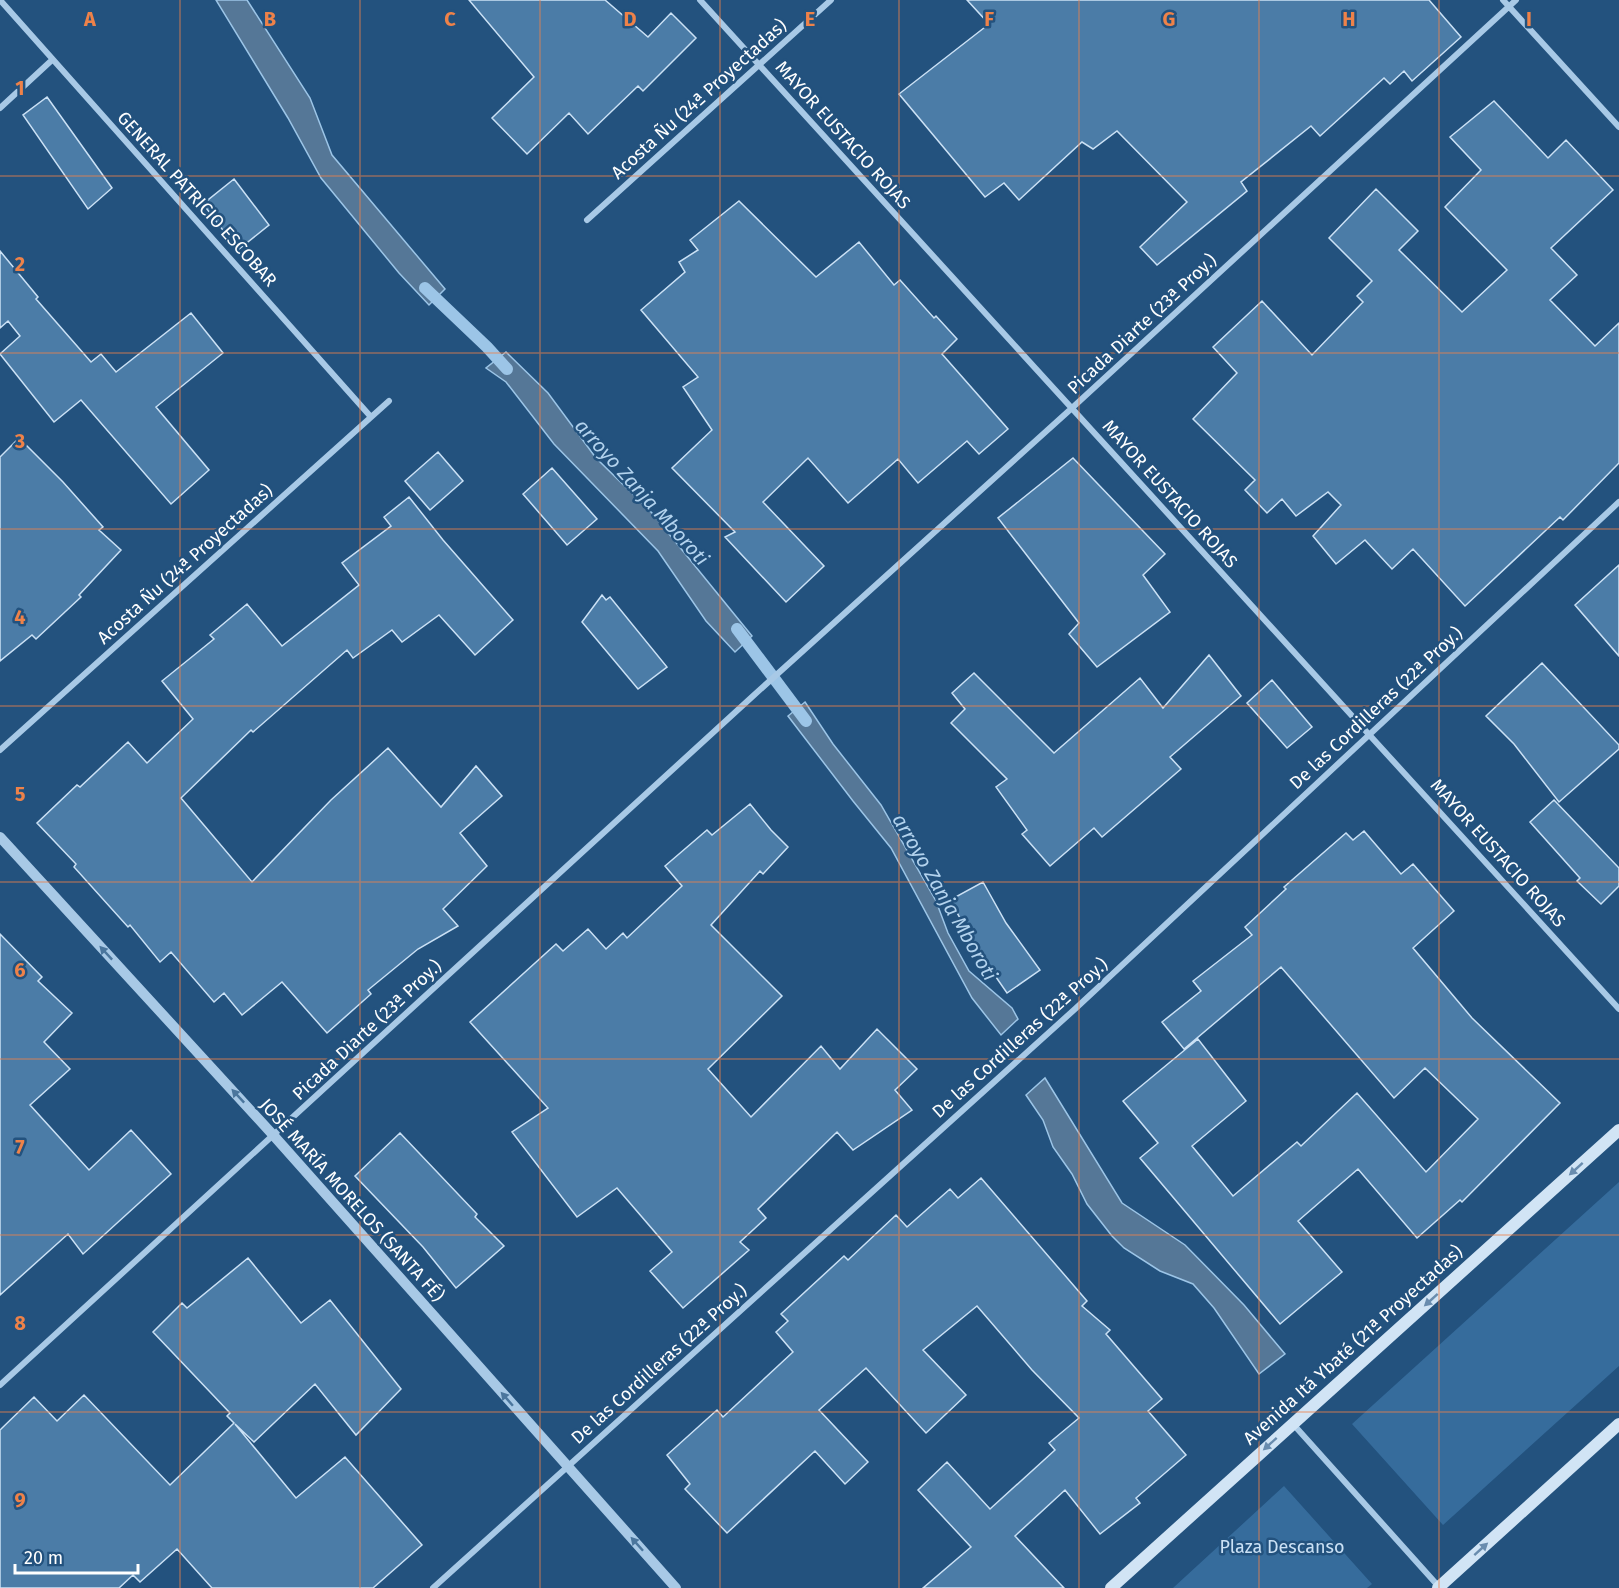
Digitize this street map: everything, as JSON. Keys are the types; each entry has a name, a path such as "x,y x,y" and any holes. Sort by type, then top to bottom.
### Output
{"main road":[{"name":"Avenida Itá Ybaté (21ª Proyectadas)","path":"1111,1588 1619,1130"},
{"path":"1439,1588 1619,1424"}],"street":[{"name":"GENERAL PATRICIO ESCOBAR","path":"0,0 371,417"},
{"name":"MAYOR EUSTACIO ROJAS","path":"700,0 1619,1009"},
{"name":"Acosta Ñu (24ª Proyectadas)","path":"587,220 831,0"},
{"path":"1503,0 1619,128"},
{"name":"Picada Diarte (23ª Proy.)","path":"0,1385 1516,0"},
{"path":"0,108 52,60"},
{"name":"Acosta Ñu (24ª Proyectadas)","path":"0,750 389,401"},
{"name":"De las Cordilleras (22ª Proy.)","path":"433,1588 1066,1017 1619,502"},
{"name":"JOSÉ MARÍA MORELOS (SANTA FÉ)","path":"0,837 274,1136 676,1588"},
{"path":"1293,1424 1439,1588"}],"green space":[{"path":"1619,1182 1619,1366 1443,1525 1352,1424"},
{"name":"Plaza Descanso","path":"1284,1486 1372,1584 1367,1588 1173,1588"}],"shaded area":[{"path":"216,0 247,0 310,98 332,155 445,289 429,305 399,273 321,178 288,118"},
{"path":"506,352 548,393 596,458 652,513 752,636 735,652 706,621 658,551 554,444 506,382 486,368"},
{"path":"805,702 833,744 881,805 936,901 948,933 969,971 1012,1008 1018,1019 1001,1035 972,998 891,848 788,716"},
{"path":"1045,1078 1122,1203 1185,1245 1244,1305 1285,1354 1259,1374 1214,1308 1193,1284 1160,1271 1124,1248 1112,1236 1087,1204 1072,1174 1053,1147 1043,1120 1026,1095"}],"building":[{"path":"469,0 605,0 648,37 671,13 696,38 643,91 638,86 588,134 569,113 527,154 492,118 534,77"},
{"path":"967,0 1429,0 1461,37 1412,81 1404,71 1390,84 1384,78 1320,136 1311,126 1241,182 1247,191 1157,265 1140,247 1187,202 1117,131 1093,149 1082,142 1019,200 1004,183 985,197 899,94 989,24"},
{"path":"47,97 112,188 88,209 23,115"},
{"path":"1494,101 1548,158 1566,140 1613,190 1551,248 1577,275 1550,300 1595,346 1619,323 1619,463 1563,520 1560,517 1465,606 1413,549 1392,569 1365,540 1336,564 1313,536 1341,505 1328,492 1296,516 1282,499 1267,513 1245,490 1255,480 1193,419 1237,373 1213,347 1262,301 1312,355 1363,302 1357,296 1372,281 1329,238 1376,189 1418,231 1399,250 1462,312 1507,270 1445,207 1481,170 1450,137"},
{"path":"234,179 269,225 238,250 203,204"},
{"path":"739,201 816,277 859,242 894,285 900,280 934,318 936,316 957,339 942,354 1008,429 979,454 967,441 918,483 898,459 848,503 808,458 763,502 824,566 786,602 725,537 735,532 672,468 712,430 683,387 698,377 641,310 685,272 679,262 698,250 690,240"},
{"path":"0,251 38,297 36,299 91,362 101,354 116,372 191,313 223,353 156,407 209,470 171,504 81,400 54,422 0,354 20,336 8,321 0,328"},
{"path":"19,438 63,482 103,527 99,530 121,550 79,595 81,597 36,639 32,635 0,661 0,457"},
{"path":"438,452 463,481 430,510 405,481"},
{"path":"1073,458 1165,554 1143,575 1170,612 1097,667 1069,634 1079,623 998,518"},
{"path":"552,468 597,519 567,545 523,494"},
{"path":"409,497 443,540 513,620 475,655 439,615 402,642 392,630 353,658 347,650 253,732 251,730 181,798 252,882 331,800 388,748 441,807 476,766 502,796 460,833 487,866 443,909 458,926 418,949 368,990 371,994 327,1033 282,982 242,1015 224,993 214,1002 171,952 160,962 130,925 128,927 74,867 76,864 37,823 128,742 147,763 193,719 162,681 214,639 210,635 247,604 282,646 359,585 342,563 391,526 384,517"},
{"path":"1619,565 1619,656 1575,605"},
{"path":"602,595 606,600 610,597 667,667 638,689 582,622"},
{"path":"1209,655 1241,696 1170,757 1181,769 1102,837 1094,828 1050,866 1022,834 1027,830 996,787 1007,779 951,723 965,709 952,693 974,673 1054,753 1140,678 1163,708"},
{"path":"1542,663 1619,745 1619,749 1559,802 1514,744 1486,716"},
{"path":"1272,680 1312,727 1287,748 1247,703"},
{"path":"1554,800 1619,868 1619,886 1601,904 1577,881 1580,878 1530,822"},
{"path":"750,804 788,847 763,874 760,871 711,925 782,996 708,1069 751,1117 821,1046 840,1069 877,1029 917,1069 895,1090 912,1110 853,1150 837,1132 758,1209 766,1218 740,1242 749,1250 683,1308 650,1271 672,1252 617,1188 577,1217 512,1132 548,1108 470,1022 556,944 563,951 588,929 606,949 623,933 627,938 682,886 665,866 707,830 712,835"},
{"path":"1364,831 1401,874 1413,864 1454,911 1413,948 1472,1018 1560,1103 1462,1202 1460,1200 1417,1238 1358,1169 1298,1221 1342,1272 1280,1324 1140,1158 1158,1143 1123,1101 1198,1039 1246,1101 1192,1146 1233,1196 1297,1142 1301,1146 1357,1093 1426,1172 1478,1119 1425,1068 1394,1098 1281,967 1184,1049 1162,1022 1201,991 1193,981 1252,935 1245,927 1286,889 1284,887 1346,833 1353,840"},
{"path":"983,882 1006,923 1040,970 1007,993 980,954 950,900"},
{"path":"0,934 42,977 38,981 72,1013 44,1042 70,1069 30,1105 89,1170 131,1130 171,1174 83,1254 68,1234 0,1295"},
{"path":"400,1133 477,1214 475,1217 504,1246 456,1288 423,1247 355,1176"},
{"path":"981,1178 1087,1301 1082,1306 1110,1330 1106,1334 1162,1399 1148,1411 1186,1455 1136,1498 1140,1503 1100,1534 1065,1490 1015,1536 1064,1588 923,1588 971,1547 918,1490 947,1462 990,1509 1055,1450 1049,1443 1079,1418 1032,1370 977,1306 923,1350 966,1395 926,1433 866,1368 819,1410 868,1462 845,1484 815,1451 727,1533 685,1489 690,1484 667,1455 717,1410 723,1417 793,1352 776,1332 788,1321 781,1314 844,1256 848,1260 896,1215 907,1227 950,1189 958,1198"},
{"path":"248,1258 301,1323 330,1300 401,1389 356,1435 315,1384 254,1442 235,1424 296,1498 345,1457 422,1545 373,1588 212,1588 177,1549 140,1582 133,1575 119,1588 0,1588 0,1430 34,1397 57,1421 84,1395 170,1485 234,1423 227,1416 230,1413 153,1332 182,1303 187,1308"}],"waterway":[{"name":"arroyo Zanja Mboroti","path":"425,288 507,369"},
{"name":"arroyo Zanja Mboroti","path":"737,629 806,721"}]}
